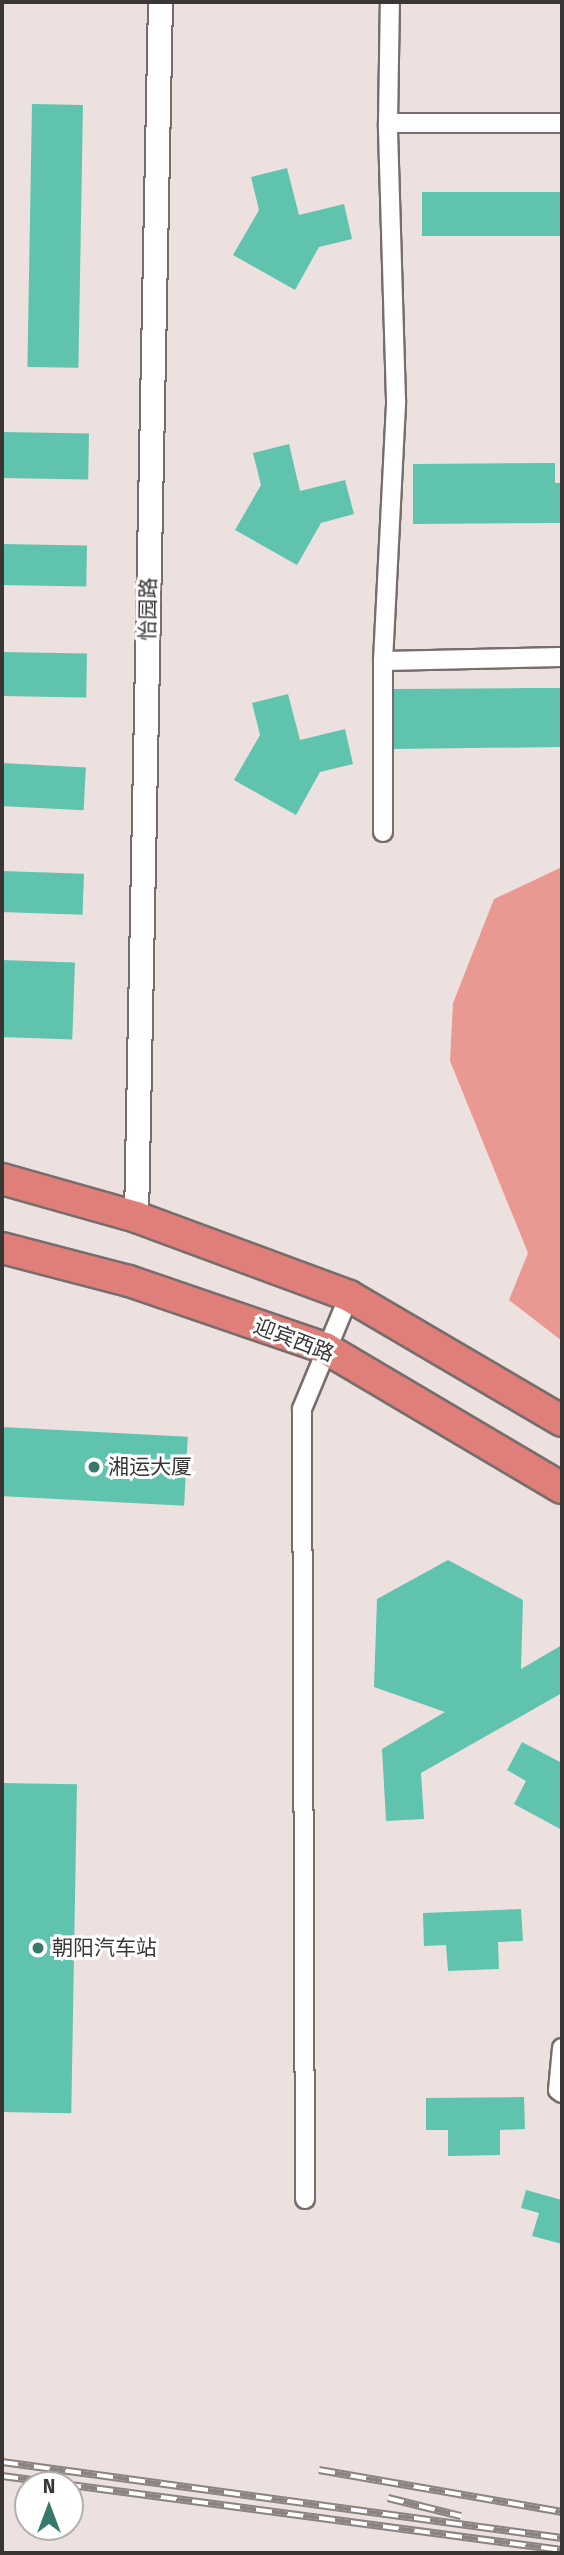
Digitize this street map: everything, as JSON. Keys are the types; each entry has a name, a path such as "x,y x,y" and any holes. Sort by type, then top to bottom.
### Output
{"highway":[{"path":"2,1179 136,1217 349,1296 562,1422"},
{"name":"迎宾西路","path":"2,1248 129,1281 325,1348 562,1488"}],"street":[{"path":"147,2 160,2"},
{"name":"怡园路","path":"136,1217 160,2"},
{"path":"383,832 383,661 396,400 387,124 390,2"},
{"path":"387,124 562,123"},
{"path":"383,661 562,657"},
{"path":"305,2199 302,1409 325,1348 349,1296"},
{"path":"562,2048 558,2090 562,2092"}],"shaded area":[{"path":"562,867 562,1341 509,1300 528,1253 450,1061 453,1003 494,899"}],"building":[{"path":"32,104 83,105 78,368 27,367"},
{"path":"287,168 299,215 344,204 352,239 319,247 295,290 233,255 259,210 251,177"},
{"path":"422,192 562,192 562,236 422,236"},
{"path":"2,432 89,434 88,480 2,478"},
{"path":"289,444 300,491 345,480 354,514 321,523 297,565 235,530 261,485 253,453"},
{"path":"555,463 555,483 562,483 562,523 413,524 413,464"},
{"path":"2,544 87,545 86,586 2,585"},
{"path":"2,652 87,653 86,697 2,696"},
{"path":"562,688 562,747 394,749 394,689"},
{"path":"288,694 300,740 345,729 353,764 320,772 296,815 234,780 260,735 252,703"},
{"path":"2,763 86,767 84,810 2,806"},
{"path":"2,871 84,874 83,915 2,912"},
{"path":"2,960 75,963 72,1040 2,1037"},
{"name":"湘运大厦","path":"2,1427 188,1437 184,1506 2,1496"},
{"path":"448,1560 523,1600 521,1669 562,1645 562,1693 421,1773 424,1819 386,1821 382,1749 445,1712 374,1687 377,1599"},
{"path":"522,1742 562,1763 562,1830 514,1804 526,1781 507,1770"},
{"name":"朝阳汽车站","path":"2,1783 77,1784 71,2113 2,2112"},
{"path":"521,1909 523,1941 498,1942 499,1969 448,1971 446,1945 424,1946 423,1913"},
{"path":"524,2097 525,2129 500,2130 500,2155 448,2156 448,2130 426,2130 426,2098"},
{"path":"526,2190 562,2200 562,2244 532,2236 539,2213 521,2208"}],"railway":[{"path":"2,2462 562,2538"},
{"path":"319,2470 562,2512"},
{"path":"2,2476 562,2550"},
{"path":"388,2498 461,2516"}],"place":[{"name":"湘运大厦","path":"94,1467"},
{"name":"朝阳汽车站","path":"38,1948"}]}
